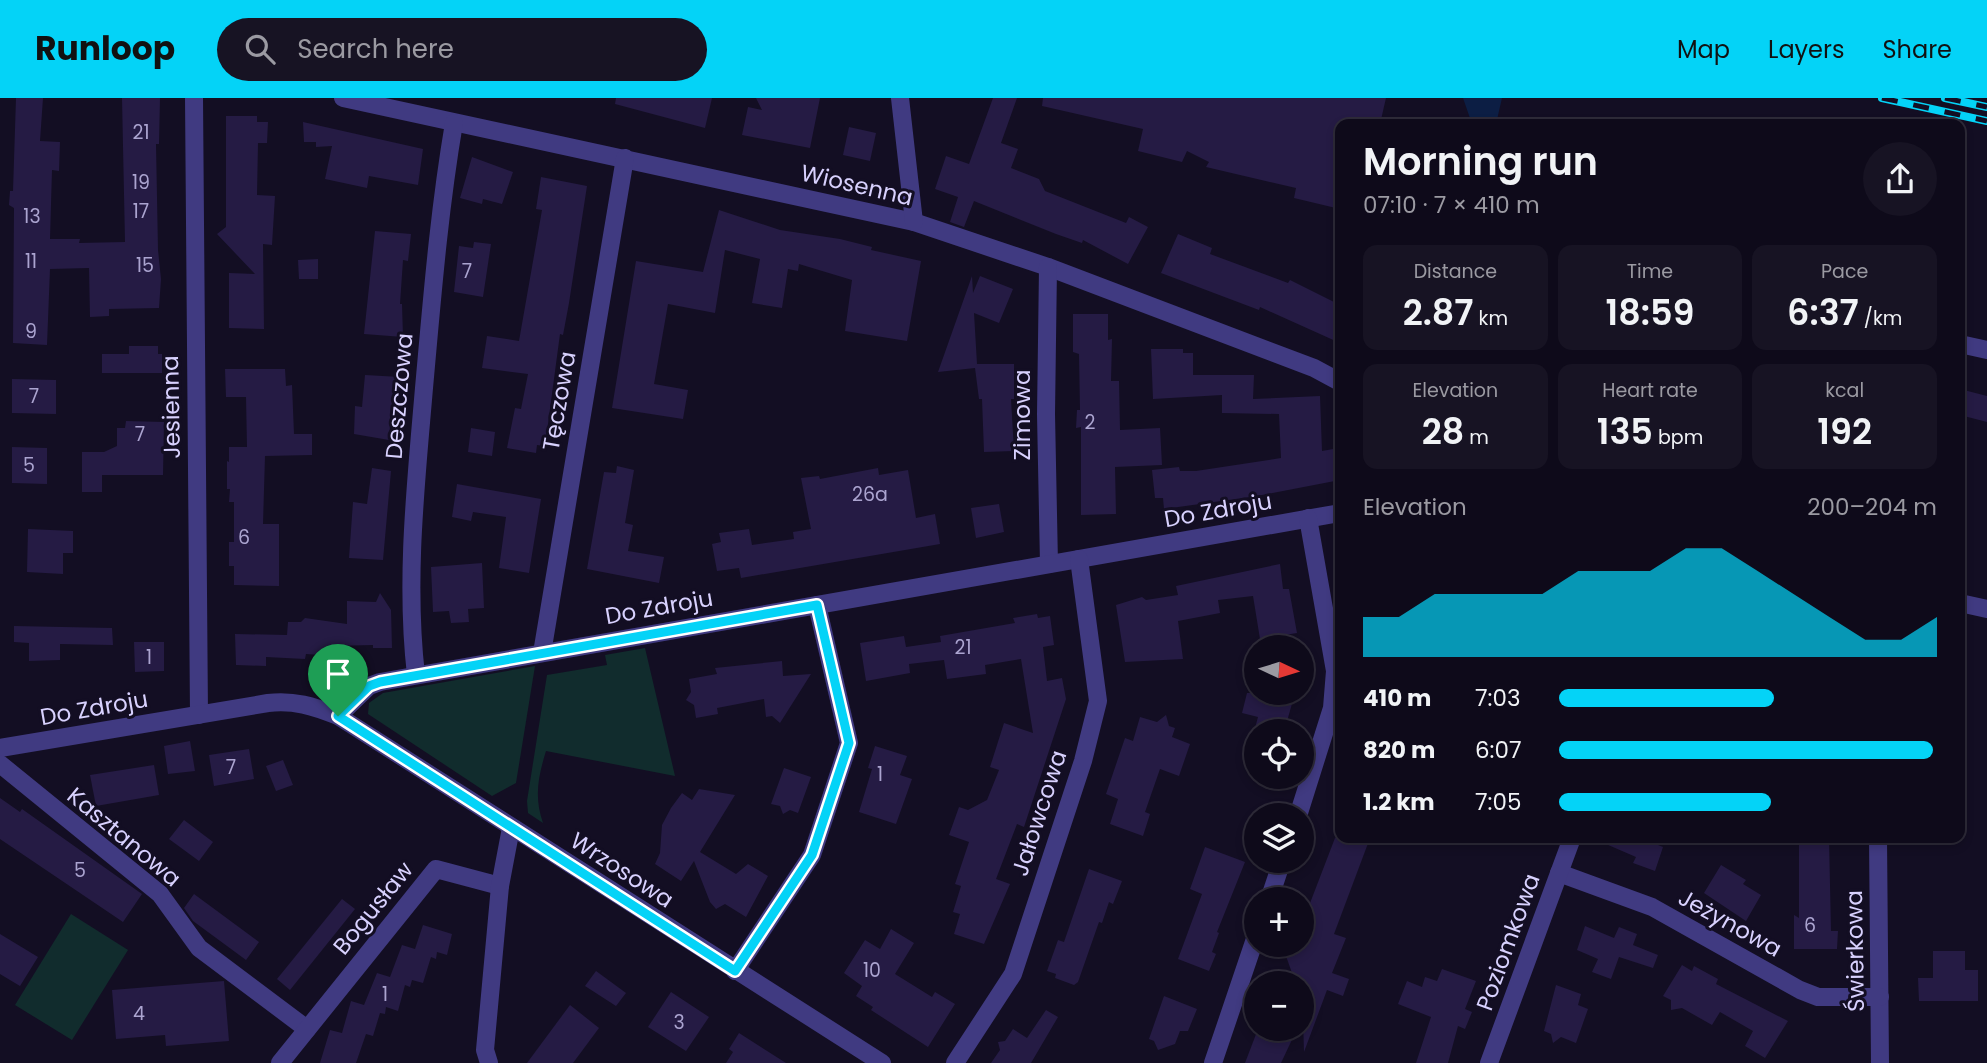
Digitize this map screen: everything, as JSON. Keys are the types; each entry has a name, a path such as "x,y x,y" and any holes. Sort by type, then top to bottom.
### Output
{"street":[{"name":"Jesienna","path":"194,98 198,715"},
{"name":"Wiosenna","path":"343,98 914,222 1048,267 1314,368 1335,379"},
{"path":"900,98 914,222"},
{"name":"Deszczowa","path":"416,675 411,632 414,508 439,211 454,122"},
{"name":"Tęczowa","path":"542,653 625,158"},
{"name":"Zimowa","path":"1048,267 1046,414 1049,564"},
{"path":"1965,345 1987,350"},
{"name":"Do Zdroju","path":"0,748 288,701 311,705 338,716 369,686 416,675 1335,514"},
{"path":"1302,803 1332,708 1335,671 1308,519"},
{"name":"Jałowcowa","path":"955,1063 1013,974 1083,761 1098,701 1079,559"},
{"path":"1965,604 1987,609"},
{"path":"735,971 812,855 849,743 817,605"},
{"name":"Wrzosowa","path":"338,716 882,1063"},
{"name":"Kasztanowa","path":"0,764 160,894 199,948 307,1029"},
{"path":"489,1063 485,1050 500,886 511,828"},
{"name":"Poziomkowa","path":"1489,1063 1570,843"},
{"name":"Świerkowa","path":"1878,843 1881,1063"},
{"name":"Bogusław","path":"307,1029 436,869 500,886"},
{"name":"Jeżynowa","path":"1559,873 1652,907 1800,990 1818,996 1880,997"},
{"path":"1213,1063 1249,957"},
{"path":"280,1063 307,1029"}],"green space":[{"path":"645,648 675,776 546,751 538,787 543,823 528,813 527,801 547,675 607,665 605,655"},
{"path":"535,666 516,783 492,796 368,714 369,703 383,693"},
{"path":"71,914 128,950 72,1040 15,1005"}],"water":[{"path":"1463,98 1502,98 1497,119 1470,119"}],"building":[{"path":"16,98 43,98 40,141 60,142 59,171 52,170 50,239 80,239 79,243 125,242 122,98 160,98 159,144 156,144 161,279 159,308 109,309 109,316 90,317 89,268 50,269 47,345 13,343 14,208 9,205 10,191 13,191"},
{"path":"616,98 712,98 705,128 615,104"},
{"path":"756,98 820,98 810,148 742,135 748,107 762,110"},
{"path":"993,98 1017,98 1001,143 1018,149 1011,168 1039,179 1045,191 1126,223 1129,217 1148,227 1128,264 1083,240 1082,243 1056,234 974,201 964,227 950,222 958,197 935,189 946,156 969,164"},
{"path":"1043,98 1386,98 1381,119 1335,119 1335,208 1294,198 1296,188 1206,167 1209,162 1187,151 1182,162 1138,151 1143,129 1042,106"},
{"path":"226,116 257,116 257,122 268,122 267,143 258,143 257,195 275,196 272,245 263,244 264,329 229,328 229,273 255,274 217,234 226,227"},
{"path":"303,122 423,149 418,185 369,176 367,188 325,179 332,146 316,147 316,142 304,142"},
{"path":"849,127 876,133 870,161 843,155"},
{"path":"472,157 513,172 502,204 483,199 482,204 460,198"},
{"path":"541,177 587,186 569,303 563,335 560,334 545,446 537,445 536,453 507,448 515,408 521,409 528,374 482,368 487,336 519,341 542,210 536,209"},
{"path":"719,210 780,230 840,239 872,247 871,250 921,261 907,341 845,331 852,280 799,264 798,271 788,269 782,308 752,303 760,259 725,250 715,313 668,304 654,384 688,390 683,419 612,408 636,261 703,272"},
{"path":"375,231 411,234 408,261 403,260 400,304 403,337 364,334"},
{"path":"1178,234 1212,248 1210,254 1288,283 1290,280 1335,302 1335,341 1260,307 1259,310 1161,273"},
{"path":"474,242 491,244 483,297 454,292 459,246 473,248"},
{"path":"318,259 318,279 299,279 298,260"},
{"path":"972,276 973,293 980,276 1013,289 999,323 974,313 977,364 1014,364 1014,399 1011,399 1014,451 984,452 982,399 979,399 975,368 938,372"},
{"path":"1073,314 1108,314 1108,340 1112,339 1111,381 1119,381 1120,430 1160,428 1162,465 1115,467 1116,514 1081,515 1081,427 1076,428 1077,410 1080,410 1079,354 1073,352"},
{"path":"129,346 158,346 158,354 162,354 162,373 102,373 102,354 129,354"},
{"path":"1151,349 1183,349 1183,353 1193,353 1193,375 1254,375 1253,399 1320,396 1322,451 1335,449 1335,481 1257,496 1164,509 1163,498 1155,498 1152,470 1179,467 1180,471 1196,471 1281,458 1279,414 1222,413 1222,395 1153,399"},
{"path":"225,369 285,369 286,386 292,385 294,434 312,434 312,455 265,456 263,524 279,524 279,586 234,585 234,566 229,566 229,542 234,542 234,502 229,502 227,461 229,462 229,447 247,447 246,397 226,397"},
{"path":"365,375 400,377 397,412 391,411 389,440 354,434 355,406 362,407"},
{"path":"12,379 56,380 56,414 12,413"},
{"path":"1965,390 1987,396 1987,422 1965,416"},
{"path":"126,421 164,422 163,475 102,475 102,492 82,492 82,452 104,452 117,446 117,428 125,428"},
{"path":"471,428 495,432 492,456 468,452"},
{"path":"12,447 47,448 47,484 12,483"},
{"path":"617,466 634,470 625,523 633,525 628,551 664,557 659,583 587,569 604,472 616,473"},
{"path":"372,468 391,471 383,560 349,558 353,502 367,504"},
{"path":"878,468 879,475 908,470 916,518 935,514 940,544 741,578 739,568 717,571 712,544 721,542 719,533 749,529 752,545 794,539 793,532 811,529 801,478 819,476 820,479"},
{"path":"457,484 541,499 529,573 499,568 506,517 473,512 471,521 452,517"},
{"path":"999,504 1004,532 976,538 971,508"},
{"path":"28,529 73,531 73,553 63,553 63,574 27,572"},
{"path":"482,563 484,608 468,609 469,622 451,623 449,611 433,612 431,567"},
{"path":"1280,564 1283,589 1289,589 1297,633 1259,635 1253,596 1218,600 1220,613 1178,621 1183,659 1125,662 1116,605 1142,597 1146,600 1178,595 1176,586"},
{"path":"380,593 391,610 392,648 373,648 373,645 332,646 332,649 320,650 320,655 306,654 305,659 266,657 266,666 236,665 235,634 287,635 288,622 301,622 305,618 347,624 347,601 376,602"},
{"path":"1037,614 1038,618 1050,616 1054,645 1043,647 1047,681 1062,678 1066,699 1024,827 1017,824 996,879 1010,884 984,944 954,934 960,914 953,912 961,886 955,884 969,842 949,835 959,807 968,810 987,800 999,770 990,767 1004,723 1033,733 1021,659 985,665 986,674 947,679 944,660 909,664 910,673 866,681 860,643 904,636 906,647 941,642 940,636 1015,623 1013,618"},
{"path":"14,626 112,628 113,645 60,644 60,660 29,661 29,643 14,642"},
{"path":"134,642 164,642 164,671 135,672"},
{"path":"782,661 783,676 811,674 780,723 772,716 766,717 764,699 717,708 718,714 696,718 694,705 686,700 691,692 689,679 717,674 715,668"},
{"path":"1244,705 1292,705 1288,719 1257,719 1242,713"},
{"path":"1166,715 1169,726 1175,728 1172,737 1190,744 1179,776 1160,769 1145,812 1150,814 1143,836 1110,824 1118,799 1106,794 1125,738 1133,741 1140,717 1157,722"},
{"path":"190,741 195,771 168,774 164,746"},
{"path":"875,746 907,756 900,775 912,779 896,824 859,812 872,769 868,768"},
{"path":"249,749 254,779 214,786 209,755"},
{"path":"283,760 293,785 276,791 266,766"},
{"path":"154,765 159,795 96,806 90,775"},
{"path":"784,768 811,777 798,813 790,810 783,814 780,806 771,804"},
{"path":"699,789 735,795 700,852 736,874 748,864 768,876 746,917 725,904 716,909 710,902 694,861 681,881 655,864 660,853 662,825 671,808 682,793 692,800"},
{"path":"0,798 20,812 22,809 142,894 123,922 0,839"},
{"path":"184,820 213,842 199,861 169,839"},
{"path":"1335,838 1335,843 1368,843 1334,934 1346,938 1332,973 1349,979 1343,996 1327,990 1314,1025 1314,971 1291,971 1286,957 1314,957 1314,893"},
{"path":"1604,843 1653,843 1663,847 1655,871 1633,863 1636,857"},
{"path":"1799,843 1829,843 1831,931 1838,931 1837,949 1794,949 1794,915 1799,918"},
{"path":"1205,847 1244,862 1217,932 1219,933 1212,952 1216,954 1209,971 1178,959 1202,894 1190,889"},
{"path":"1721,865 1746,880 1743,884 1761,895 1746,921 1704,893"},
{"path":"1089,869 1122,881 1113,904 1109,902 1102,923 1099,922 1078,982 1074,985 1055,978 1056,974 1047,971 1058,940 1064,942"},
{"path":"194,894 259,942 246,960 193,921 184,908"},
{"path":"342,899 355,909 290,990 277,979"},
{"path":"423,925 452,934 447,955 437,952 436,959 431,957 423,983 412,980 410,987 405,985 398,1011 386,1007 385,1014 380,1013 373,1036 366,1034 356,1063 320,1063 330,1030 342,1033 351,1001 364,1005 377,973 390,977 402,945 415,949"},
{"path":"1585,926 1614,938 1619,927 1637,934 1633,945 1658,955 1653,968 1619,957 1611,979 1592,972 1598,959 1577,950"},
{"path":"891,929 914,943 895,974 932,997 935,992 955,1004 928,1047 871,1010 873,1007 856,996 862,986 844,973 865,940 880,949"},
{"path":"0,934 38,957 20,986 0,974"},
{"path":"1933,951 1965,951 1965,970 1978,970 1978,1001 1919,1001 1918,978 1933,978"},
{"path":"1682,965 1692,971 1694,966 1718,979 1716,984 1788,1021 1765,1058 1745,1046 1753,1031 1720,1012 1712,1025 1682,1008 1671,1010 1671,1000 1663,996"},
{"path":"1442,969 1476,981 1465,1009 1472,1012 1465,1029 1458,1026 1448,1063 1416,1063 1431,1017 1398,1004 1407,981 1422,987 1425,977 1437,981"},
{"path":"596,971 626,993 616,1006 585,986"},
{"path":"224,981 229,1041 166,1046 165,1035 116,1039 112,990"},
{"path":"1556,985 1581,994 1578,1005 1588,1009 1576,1043 1561,1037 1553,1043 1551,1034 1544,1031"},
{"path":"671,992 709,1017 686,1051 648,1027"},
{"path":"1164,996 1197,1009 1188,1031 1180,1031 1175,1044 1158,1050 1154,1041 1149,1039"},
{"path":"570,1005 599,1028 573,1063 527,1063"},
{"path":"1046,1010 1058,1017 1031,1063 991,1063 1000,1050 998,1042 1005,1041 1013,1029 1027,1038"},
{"path":"739,1033 786,1063 726,1063 733,1052 729,1049"},
{"path":"1253,1041 1291,1041 1281,1063 1245,1063"}],"railway":[{"path":"1882,98 1987,121"},
{"path":"1945,98 1987,107"}],"route":[{"path":"817,605 849,743 812,855 735,971 338,716 369,686 380,682 817,605"}]}
